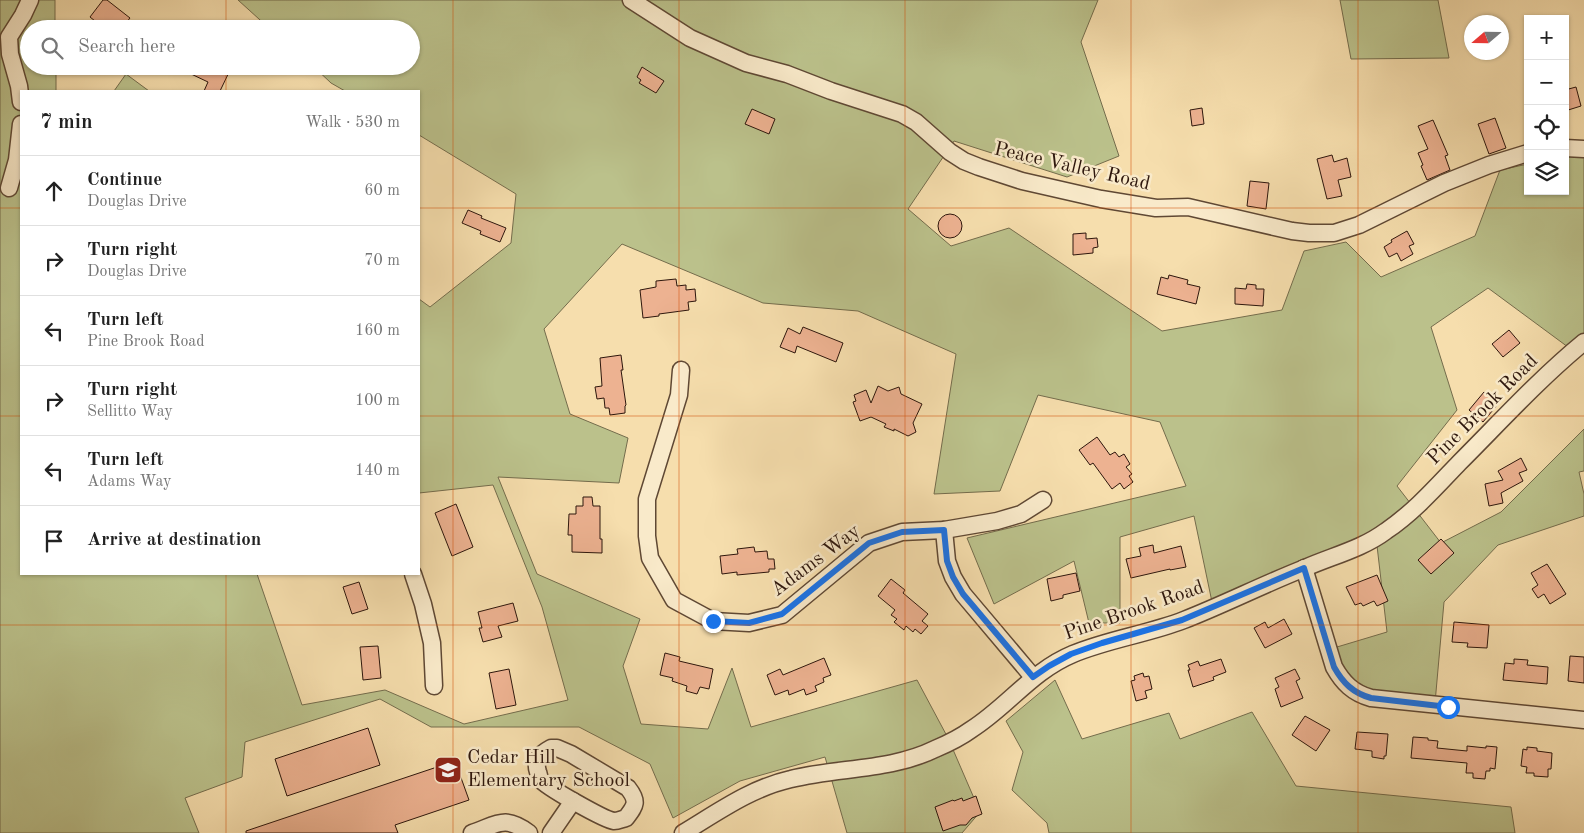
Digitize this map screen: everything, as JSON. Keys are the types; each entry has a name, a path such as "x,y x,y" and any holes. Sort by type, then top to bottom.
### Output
{"street":[{"path":"20,90 10,54 9,37 30,0"},
{"name":"Peace Valley Road","path":"631,0 690,38 746,63 787,74 831,91 902,114 916,122 950,152 964,161 1022,181 1101,199 1156,208 1188,207 1292,231 1334,233 1359,225 1444,184 1489,165 1524,154"},
{"path":"10,188 17,160 20,133"},
{"path":"1569,148 1584,149"},
{"name":"Pine Brook Road","path":"683,833 746,795 769,785 793,778 887,765 911,759 934,750 972,730 1033,677 1071,654 1182,620 1304,568 1359,548 1386,532 1419,505 1526,394 1584,342"},
{"name":"Adams Way","path":"681,370 679,396 647,499 650,558 674,600 713,621 749,623 782,614 869,543 902,532 944,530 997,521 1021,514 1043,500"},
{"path":"944,530 947,561 953,577 1033,677"},
{"path":"1304,568 1334,667 1343,681 1356,692 1371,698 1584,720"},
{"path":"413,575 423,604 432,643 434,686"},
{"path":"551,748 557,748 570,754 628,788 634,796 635,803 626,818 614,821 600,816 573,801 540,779 536,762 539,756 551,748"},
{"path":"551,833 573,801"},
{"path":"472,833 503,822 520,826 529,833"}],"green space":[{"path":"0,0 55,0 55,20 20,20 20,75 56,75 56,90 20,90 20,575 257,575 302,705 385,690 464,724 568,700 542,607 493,485 420,493 420,300 430,307 511,243 516,194 420,136 420,90 343,90 331,83 323,75 420,75 420,20 260,20 238,0 1098,0 1081,42 1119,156 1067,177 954,141 908,209 951,246 1009,228 1162,331 1282,310 1304,251 1346,242 1381,277 1475,236 1500,170 1524,165 1524,195 1569,195 1569,154 1584,150 1584,341 1572,350 1488,288 1431,327 1457,410 1397,486 1441,543 1501,512 1584,429 1584,471 1579,472 1584,494 1584,516 1498,545 1444,602 1435,703 1348,685 1327,650 1387,632 1376,537 1212,602 1194,516 1120,537 1120,623 1089,623 1074,561 994,604 967,538 1186,486 1160,422 1038,395 1000,491 934,494 956,354 858,311 763,303 622,244 544,329 570,414 628,438 619,483 498,477 537,574 640,619 623,666 641,724 708,729 732,668 751,727 917,680 948,738 980,812 962,833 847,833 825,757 740,781 673,818 650,764 579,727 431,727 380,699 245,742 242,777 185,798 199,833 0,833"},
{"path":"1340,0 1438,0 1449,58 1351,59"},
{"path":"125,75 127,75 148,90 115,90"},
{"path":"1055,680 1082,739 1169,713 1180,739 1252,712 1296,786 1511,807 1515,833 1049,833 1047,823 1012,790 1023,752 1006,721"}],"building":[{"path":"103,0 107,0 130,18 128,20 94,20 90,17"},
{"path":"642,67 664,81 656,93 639,83 641,80 637,77"},
{"path":"193,75 228,75 220,90 204,90 208,82"},
{"path":"1576,87 1581,106 1569,110 1569,89"},
{"path":"1202,108 1204,124 1192,126 1190,110"},
{"path":"752,109 775,119 769,134 745,124"},
{"path":"1495,118 1506,148 1489,154 1478,124"},
{"path":"1433,120 1448,155 1445,156 1450,170 1427,180 1418,153 1428,149 1418,126"},
{"path":"1332,155 1334,162 1347,158 1351,177 1338,180 1342,196 1327,199 1317,159"},
{"path":"1250,181 1269,183 1266,209 1247,206"},
{"path":"468,210 482,216 481,218 506,228 500,242 480,234 481,231 462,223"},
{"path":"950,214 959,217 962,226 959,235 950,238 941,235 938,226 941,217"},
{"path":"1407,231 1414,244 1409,246 1413,254 1401,261 1397,253 1389,257 1384,247 1392,242 1391,240"},
{"path":"1086,233 1086,239 1097,238 1098,247 1093,248 1093,253 1073,255 1073,234"},
{"path":"1169,275 1188,280 1187,284 1200,287 1196,304 1157,294 1161,277 1168,279"},
{"path":"676,279 677,286 686,285 686,290 695,289 696,301 688,302 689,310 643,318 640,290 656,287 656,281"},
{"path":"1247,284 1256,285 1256,289 1264,289 1263,306 1235,304 1235,288 1246,289"},
{"path":"803,327 843,343 836,362 797,346 795,353 780,347 788,328 800,334"},
{"path":"1509,330 1520,343 1503,357 1492,344"},
{"path":"621,355 626,405 625,413 610,415 609,408 605,408 604,398 597,399 595,387 602,386 600,358"},
{"path":"878,386 888,391 899,387 901,394 922,404 913,423 916,432 908,436 894,429 894,431 884,427 886,424 871,417 860,421 853,402 856,401 854,395 866,390 871,403"},
{"path":"1484,392 1498,404 1483,422 1469,410"},
{"path":"1097,437 1110,455 1115,452 1119,457 1124,454 1130,464 1126,467 1132,474 1129,476 1133,482 1124,489 1120,483 1112,489 1093,463 1090,465 1079,450"},
{"path":"1521,458 1527,470 1519,473 1523,481 1501,493 1503,503 1489,506 1485,484 1503,480 1498,471"},
{"path":"583,497 592,497 593,506 600,506 602,553 572,552 572,535 568,535 569,514 576,514 576,506 583,506"},
{"path":"456,504 473,547 452,556 435,513"},
{"path":"1441,539 1454,553 1431,574 1418,560"},
{"path":"1153,545 1154,553 1181,546 1186,567 1131,578 1126,559 1141,556 1139,548"},
{"path":"754,547 755,552 767,551 768,559 774,559 775,569 769,569 769,572 737,575 737,572 722,574 720,556 738,554 737,549"},
{"path":"1547,564 1566,594 1550,604 1544,594 1538,598 1532,589 1538,585 1531,573"},
{"path":"1076,573 1080,591 1063,595 1063,598 1051,601 1047,579"},
{"path":"1377,575 1388,601 1377,606 1374,601 1363,606 1361,603 1355,605 1346,587"},
{"path":"891,579 905,590 903,593 928,614 922,621 928,626 921,634 915,629 913,632 906,626 904,630 894,622 897,619 891,615 895,610 878,596"},
{"path":"359,582 368,609 352,614 343,587"},
{"path":"513,603 518,621 498,626 502,637 483,642 479,628 482,628 478,612"},
{"path":"1284,619 1292,634 1265,648 1254,628 1265,622 1268,628"},
{"path":"1454,622 1489,625 1487,648 1467,647 1468,643 1452,642"},
{"path":"378,646 381,678 363,680 360,647"},
{"path":"665,653 680,657 679,661 713,669 709,689 700,687 697,694 686,691 687,686 672,681 673,678 660,675"},
{"path":"1570,656 1584,657 1584,683 1568,681"},
{"path":"824,658 831,675 823,678 824,682 815,686 817,691 806,695 804,689 789,695 788,690 775,695 767,675 780,669 783,675"},
{"path":"1221,659 1226,672 1213,677 1214,680 1193,687 1188,665 1198,661 1200,666"},
{"path":"1514,659 1528,660 1527,665 1548,667 1547,684 1503,680 1505,663 1514,664"},
{"path":"509,669 516,705 496,709 489,673"},
{"path":"1295,669 1300,679 1296,681 1303,698 1281,707 1275,689 1279,687 1275,678"},
{"path":"1143,673 1144,677 1149,676 1152,689 1145,691 1147,698 1136,701 1131,681 1135,680 1134,676"},
{"path":"1305,716 1330,730 1316,751 1292,735"},
{"path":"368,728 380,765 287,796 275,759"},
{"path":"1357,732 1388,734 1386,756 1384,756 1384,759 1372,757 1372,751 1355,749"},
{"path":"1413,737 1438,741 1437,748 1467,751 1467,746 1497,747 1495,769 1490,768 1490,771 1486,771 1485,779 1473,778 1473,773 1466,773 1467,763 1411,758"},
{"path":"1527,747 1537,748 1537,751 1552,753 1551,769 1548,769 1548,777 1534,776 1534,773 1526,773 1527,767 1521,766 1523,749 1527,750"},
{"path":"455,761 469,800 395,825 398,833 246,833 246,831"},
{"path":"976,796 982,814 972,818 966,825 960,825 943,831 935,807 953,800 962,798 963,801"}],"place":[{"name":"Cedar Hill Elementary School","path":"448,770"}],"route":[{"path":"713,621 749,623 782,614 869,543 902,532 944,530 947,561 953,577 963,594 1033,677 1071,654 1182,620 1304,568 1334,667 1349,687 1363,696 1371,698 1448,707"}]}
